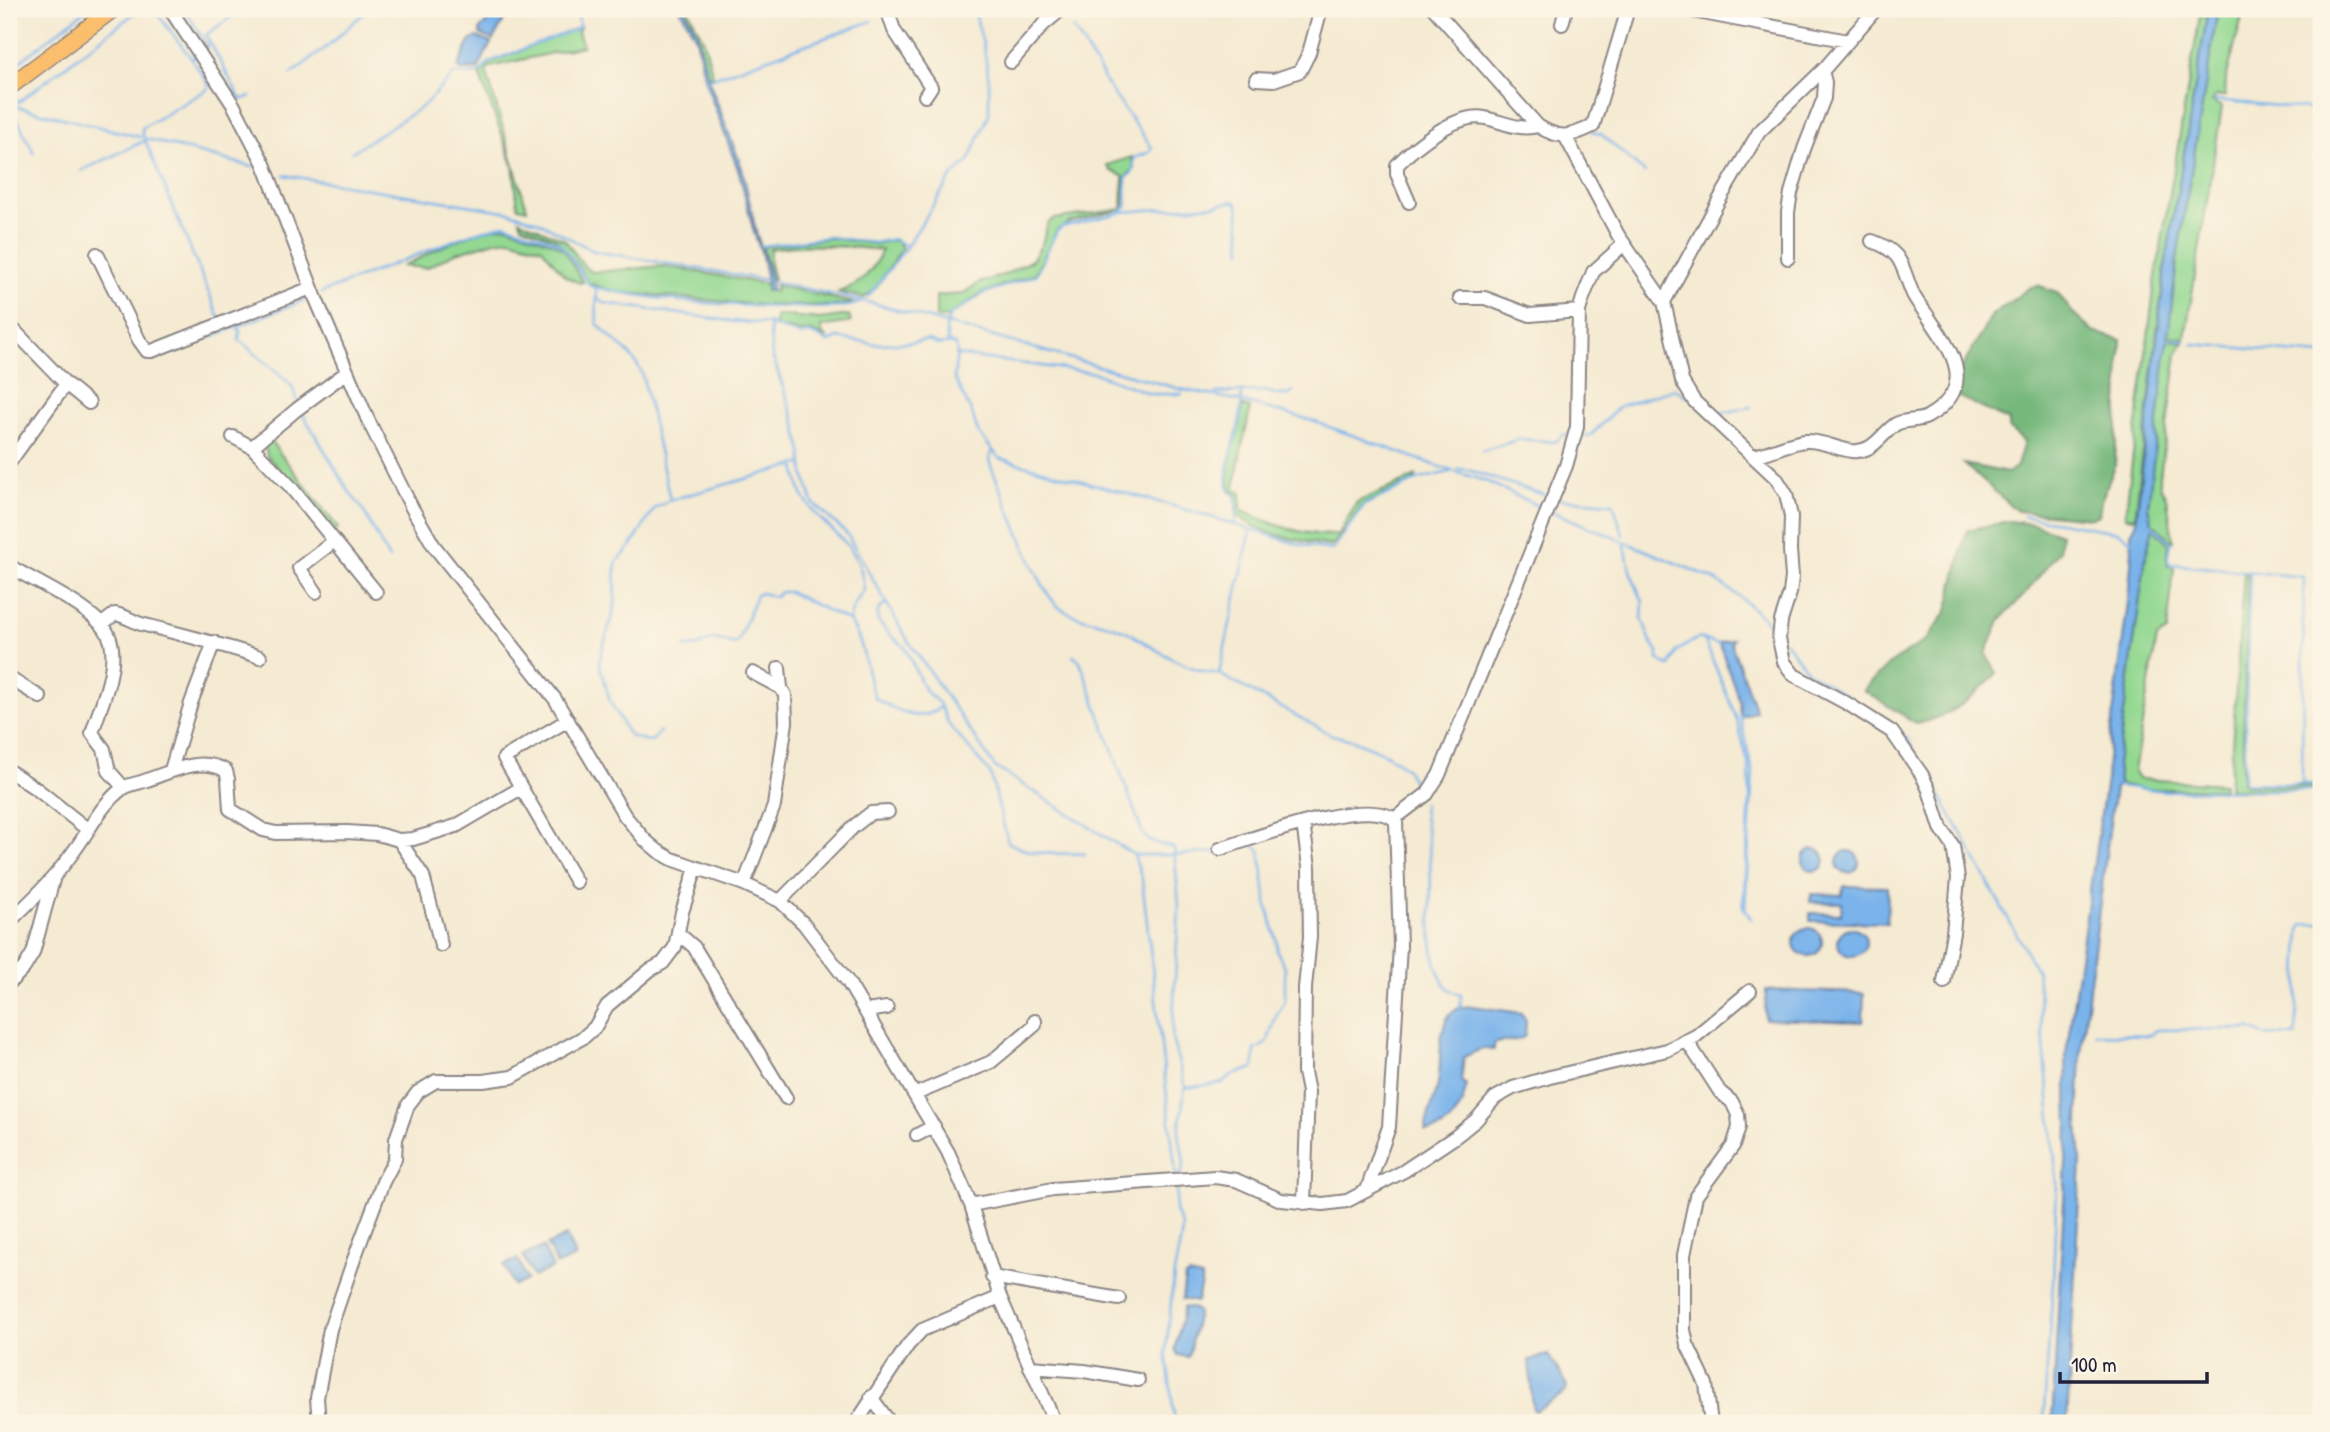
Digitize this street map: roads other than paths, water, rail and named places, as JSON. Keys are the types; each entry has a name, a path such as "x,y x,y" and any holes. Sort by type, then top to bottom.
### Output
{"main road":[{"path":"9,87 113,9"}],"street":[{"path":"170,9 234,106 264,164 311,288 368,420 412,509 434,546 555,699 625,816 645,839 658,851 780,901 804,924 829,956 866,1011 934,1126 971,1205 992,1277 1055,1423"},
{"path":"887,9 894,30 931,87 925,96"},
{"path":"1012,62 1043,25 1062,9"},
{"path":"1256,79 1274,80 1300,71 1310,53 1321,9"},
{"path":"1434,9 1538,126 1559,136 1593,125 1628,9"},
{"path":"1562,24 1566,9"},
{"path":"1682,9 1848,41"},
{"path":"1664,302 1759,132 1822,71 1876,9"},
{"path":"1788,258 1788,212 1791,193 1804,149 1824,98 1825,82 1822,71"},
{"path":"1409,202 1397,174 1397,166 1409,153 1450,125 1471,117 1481,117 1527,129 1538,126"},
{"path":"1565,136 1624,244 1664,302 1687,392 1776,478 1786,494 1791,516 1790,593 1781,621 1779,639 1784,662 1794,676 1849,704 1892,732 1923,775 1941,828 1953,846 1958,878 1953,933 1944,982"},
{"path":"1753,456 1805,441 1833,444 1852,451 1863,449 1875,445 1898,422 1923,419 1938,410 1953,395 1958,371 1950,348 1913,296 1899,257 1886,246 1872,241"},
{"path":"1394,819 1427,794 1440,775 1566,466 1577,427 1579,311 1593,272 1624,244"},
{"path":"97,254 147,351 221,325 311,288"},
{"path":"1460,298 1485,298 1530,315 1579,311"},
{"path":"9,325 66,384 89,403"},
{"path":"252,447 347,372"},
{"path":"9,463 66,384"},
{"path":"233,437 252,447 289,485 376,592"},
{"path":"316,592 299,568 333,542"},
{"path":"9,566 86,611 102,624 108,633 112,650 111,670 92,733 104,748 108,771 124,788"},
{"path":"102,624 115,614 120,615 134,622 214,642 260,657"},
{"path":"171,770 191,703 214,642"},
{"path":"744,884 774,807 778,785 786,722 785,695 781,688 779,668"},
{"path":"754,673 781,688"},
{"path":"9,678 40,696"},
{"path":"568,720 504,758 576,882"},
{"path":"9,922 53,880 77,848 87,829 124,788 171,770 201,765 226,771 230,808 262,830 276,834 347,832 377,834 399,840 413,838 456,826 521,788"},
{"path":"9,771 87,829"},
{"path":"780,901 853,827 871,813 888,812"},
{"path":"1220,849 1303,823 1347,814 1382,814 1394,819 1397,828 1400,946 1389,1127 1367,1190"},
{"path":"1303,823 1309,867 1310,937 1305,988 1304,1072 1308,1092 1304,1203"},
{"path":"399,840 423,876 441,945"},
{"path":"318,1423 317,1398 330,1329 383,1182 395,1159 396,1139 408,1105 418,1093 436,1081 483,1081 512,1077 584,1037 595,1027 607,1006 663,962 674,947 696,868"},
{"path":"9,983 24,968 33,953 53,880"},
{"path":"679,933 694,947 786,1098"},
{"path":"971,1205 1053,1189 1215,1177 1236,1180 1281,1199 1304,1203 1347,1202 1404,1171 1455,1138 1476,1120 1495,1098 1513,1088 1667,1050 1696,1036 1750,991"},
{"path":"866,1011 887,1008"},
{"path":"916,1094 998,1057 1035,1025 1035,1021"},
{"path":"1687,1041 1720,1091 1732,1102 1738,1115 1733,1146 1696,1196 1684,1255 1684,1331 1706,1384 1711,1423"},
{"path":"917,1135 934,1126"},
{"path":"992,1277 1119,1299"},
{"path":"856,1423 871,1397 922,1330 1000,1297"},
{"path":"1030,1367 1084,1371 1138,1380"},
{"path":"871,1397 890,1423"}],"water":[{"path":"499,9 507,9 508,13 493,40 480,34 480,29"},
{"path":"680,9 684,9 697,33 709,81 742,168 756,231 771,279 771,291 766,291 767,281 761,252 739,172 705,81 696,38"},
{"path":"2208,9 2218,9 2178,252 2148,507 2153,528 2146,555 2117,764 2119,784 2115,788 2110,823 2081,1054 2078,1122 2081,1161 2067,1423 2052,1423 2068,1126 2066,1054 2106,780 2128,602 2131,533 2136,524 2165,267"},
{"path":"477,37 491,43 478,69 462,70 458,67 470,41"},
{"path":"1733,639 1731,643 1756,711 1741,717 1740,703 1719,643"},
{"path":"1814,849 1822,852 1825,860 1822,868 1814,871 1806,868 1803,860 1806,852"},
{"path":"1848,851 1856,854 1859,862 1856,870 1848,873 1840,870 1837,862 1840,854"},
{"path":"1843,886 1888,887 1887,923 1810,921 1810,913 1841,914 1842,903 1810,902 1811,894 1842,895"},
{"path":"1808,928 1818,932 1822,942 1818,952 1808,956 1798,952 1794,942 1798,932"},
{"path":"1852,928 1862,932 1866,942 1862,952 1852,956 1842,952 1838,942 1842,932"},
{"path":"1766,990 1864,993 1863,1022 1765,1019"},
{"path":"1472,1006 1521,1013 1526,1020 1525,1036 1518,1040 1494,1044 1494,1049 1481,1049 1464,1057 1461,1081 1466,1085 1459,1109 1442,1127 1425,1131 1439,1079 1444,1025 1453,1012"},
{"path":"566,1236 576,1257 557,1265 547,1245"},
{"path":"543,1247 553,1268 533,1277 523,1256"},
{"path":"518,1259 527,1280 514,1286 504,1265"},
{"path":"1189,1275 1202,1278 1197,1302 1182,1299 1185,1277"},
{"path":"1184,1307 1198,1312 1188,1357 1178,1355 1175,1349"},
{"path":"1548,1355 1566,1382 1567,1389 1535,1411 1529,1360"}],"waterway":[{"path":"9,70 87,9"},
{"path":"34,153 10,105 20,101 136,12 151,9 156,12 192,59"},
{"path":"185,9 207,46 204,50"},
{"path":"242,9 206,35 241,100 250,96"},
{"path":"291,74 328,46 368,9"},
{"path":"352,152 423,106 454,74 477,74 489,62 576,29 579,26 578,9"},
{"path":"868,297 905,249 952,176 969,161 989,114 989,81 974,9"},
{"path":"2097,9 2118,12"},
{"path":"707,80 872,21"},
{"path":"948,344 946,328 949,316 983,294 1036,275 1057,231 1062,227 1120,213 1127,206 1126,178 1133,172 1134,158 1150,152 1152,148 1105,82 1073,28"},
{"path":"196,56 192,59 209,85 208,89 142,128 142,133 219,317"},
{"path":"2214,100 2321,110"},
{"path":"14,106 140,137"},
{"path":"1592,132 1601,134 1645,173"},
{"path":"147,139 253,167"},
{"path":"81,171 144,141"},
{"path":"284,175 510,212 537,221 594,251 765,280"},
{"path":"1122,212 1216,205 1234,201 1238,205 1242,250"},
{"path":"321,293 462,237 505,224 557,242 565,249 590,286 665,299 718,304 827,308 859,303"},
{"path":"761,246 830,237 875,243 893,239 907,246"},
{"path":"774,282 876,304 1180,389 1236,400 1310,420 1488,482 1544,509"},
{"path":"596,288 597,323 632,357 642,373 670,500"},
{"path":"596,297 604,303 769,324 800,335 810,333 829,342 838,338 875,344 928,340 939,345 950,343 955,345 957,351 954,378 972,413 978,432 999,458 1198,513 1297,544 1333,550 1364,505 1420,479 1450,472"},
{"path":"159,357 307,299"},
{"path":"769,322 772,355 796,425 804,474 813,503 847,534 907,639 995,767 1134,855 1142,879 1176,1175"},
{"path":"238,326 239,340 292,386 298,402"},
{"path":"2165,339 2185,340"},
{"path":"2193,344 2321,355"},
{"path":"956,355 1095,373 1151,394 1182,394"},
{"path":"1579,435 1592,434 1620,406 1675,389 1685,396"},
{"path":"1216,393 1265,391 1289,395 1293,391"},
{"path":"1236,524 1236,498 1229,491 1227,474 1239,425 1242,392"},
{"path":"1716,414 1751,407"},
{"path":"301,411 350,493 362,508 389,559"},
{"path":"1482,451 1520,439 1556,442 1561,436 1569,434"},
{"path":"992,452 989,460 992,469 1023,543 1042,584 1060,608 1068,613 1124,630 1184,664 1219,674"},
{"path":"660,731 653,740 648,741 632,737 627,732 610,701 599,661 615,606 616,563 631,546 655,508 670,500 803,463"},
{"path":"795,465 803,496 821,520 849,547 861,572 864,590 853,607 849,621"},
{"path":"1458,469 1548,496"},
{"path":"1558,499 1613,503 1623,535"},
{"path":"1553,512 1714,579 1740,597 1774,628"},
{"path":"2023,516 2118,532 2134,542"},
{"path":"2151,524 2171,543 2168,561 2170,564 2304,577 2302,784"},
{"path":"1251,529 1219,674 1332,735 1353,740 1388,755 1406,768 1420,794"},
{"path":"1625,545 1630,571 1643,602 1642,618 1658,652 1658,659 1670,666 1677,651 1698,638 1719,644"},
{"path":"2250,572 2244,783 2321,784"},
{"path":"685,647 698,646 714,639 735,644 756,595 762,593 774,597 781,592 789,592 849,621 859,639 875,698 907,714 924,715 940,707"},
{"path":"887,603 879,609 878,621 905,647 925,691 939,703 949,725 990,773 1008,842 1036,852 1085,854"},
{"path":"1704,639 1736,717 1749,767 1750,800 1743,906 1751,919"},
{"path":"1785,641 1808,672 1850,698"},
{"path":"1073,656 1080,661 1143,834 1149,841 1174,848 1179,905 1172,1038 1185,1086 1179,1133 1184,1163 1181,1175"},
{"path":"1741,715 1753,772 1745,911"},
{"path":"1894,726 1908,740 1924,768"},
{"path":"1930,777 2037,971 2057,1182 2043,1423"},
{"path":"2118,786 2165,791 2321,790"},
{"path":"1423,804 1430,862 1434,954 1443,981 1449,989 1461,995 1460,1008"},
{"path":"1185,1088 1222,1083 1230,1076 1254,1068 1255,1050 1267,1043 1276,1016 1285,1001 1285,968 1277,951 1277,941 1267,906 1260,850 1252,844"},
{"path":"1134,855 1218,852"},
{"path":"2096,1034 2150,1035 2156,1030 2251,1029 2263,1035 2296,1036 2300,930 2303,925 2321,923"},
{"path":"1175,1423 1166,1351 1182,1226 1175,1211 1177,1185"}]}
